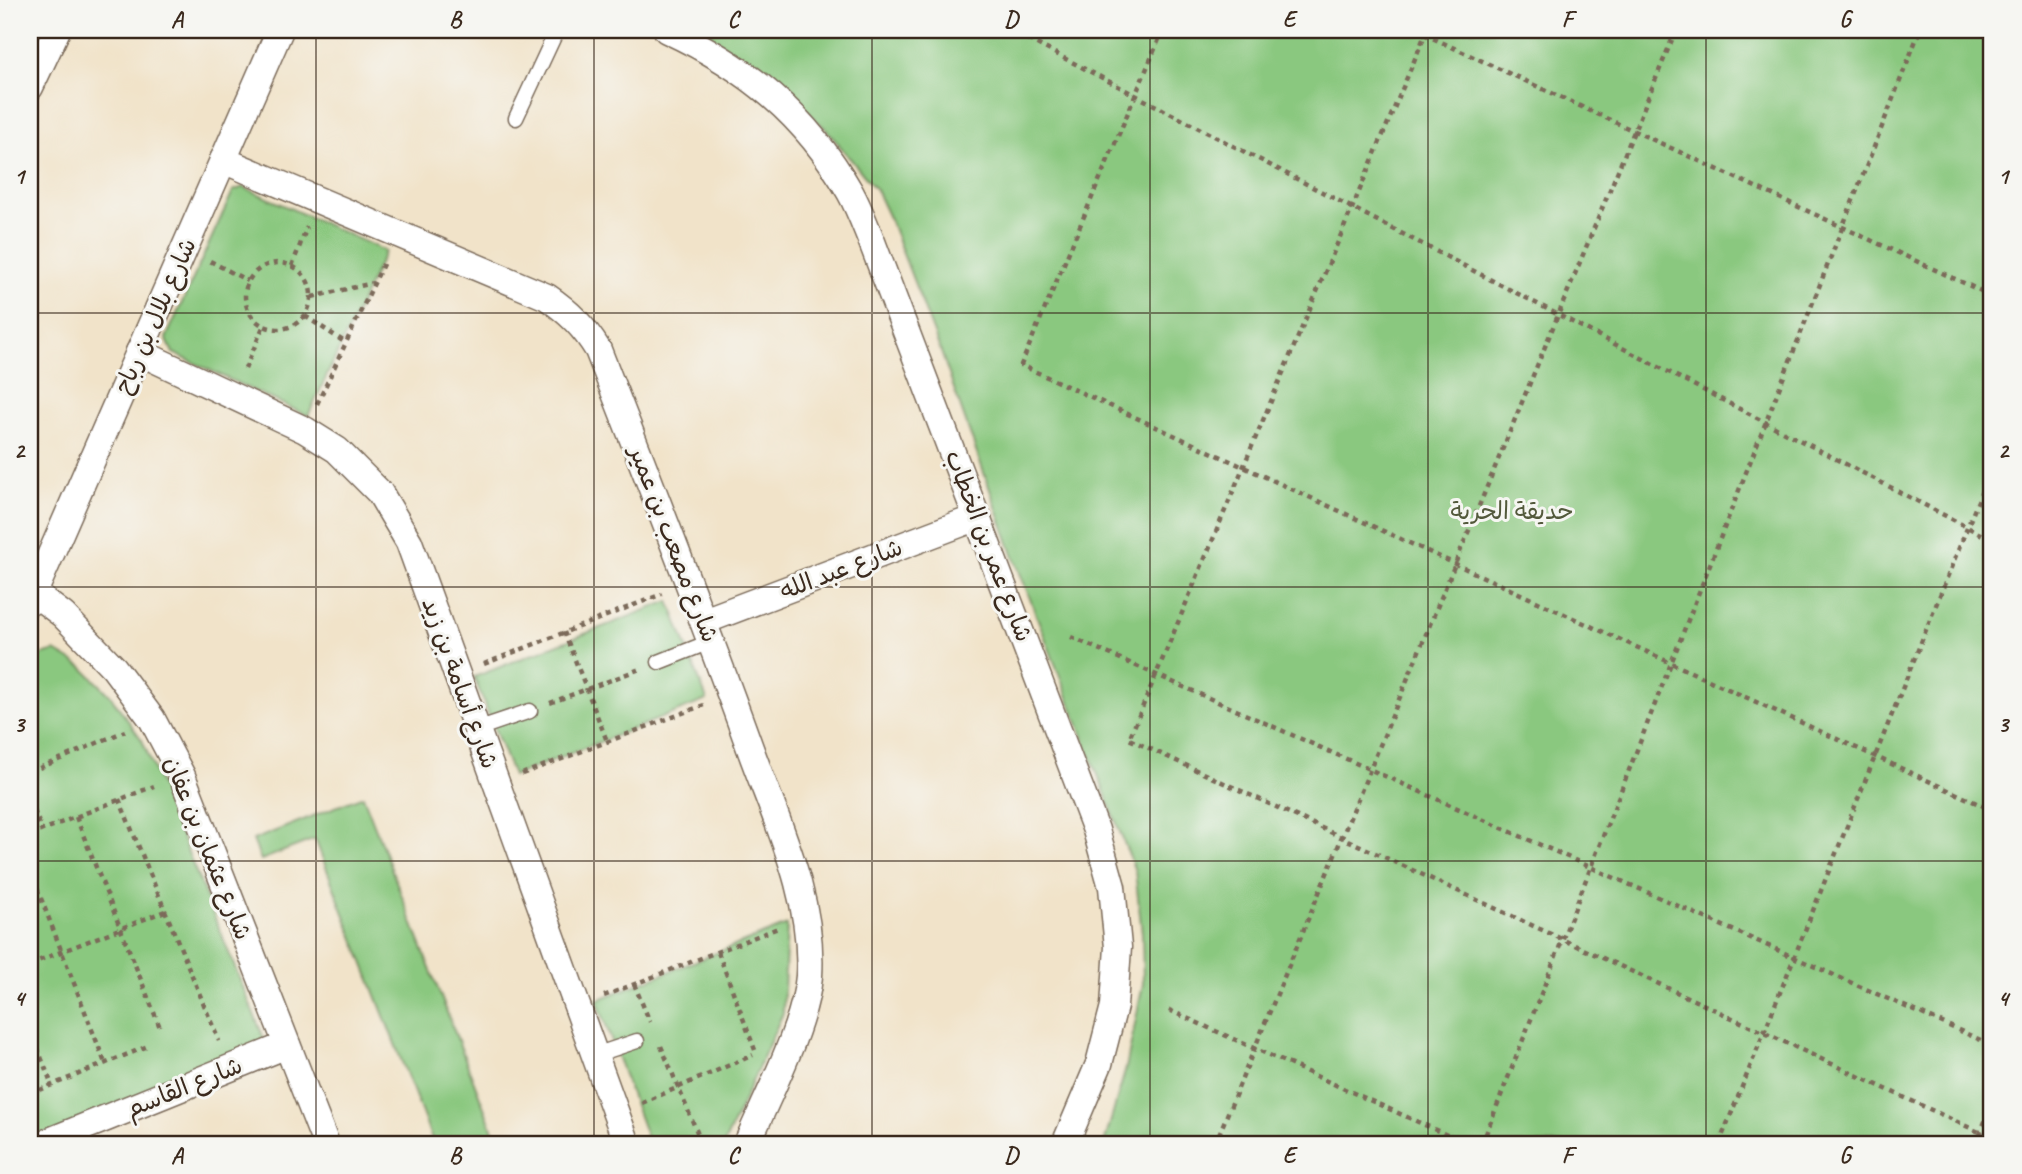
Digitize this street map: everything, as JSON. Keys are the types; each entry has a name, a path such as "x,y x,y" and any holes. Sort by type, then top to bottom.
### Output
{"street":[{"path":"30,87 57,30"},
{"name":"شارع بلال بن رباح","path":"31,594 279,30"},
{"name":"شارع عمر بن الخطاب","path":"667,30 706,48 750,76 789,110 830,161 851,194 978,517 1096,830 1112,887 1118,947 1114,1006 1099,1064 1065,1144"},
{"name":"شارع مصعب بن عمير","path":"223,160 547,297 567,310 584,328 598,350 708,631 796,875 806,918 810,959 803,1010 747,1144"},
{"name":"شارع أسامة بن زيد","path":"139,352 305,429 362,471 396,517 409,542 627,1144"},
{"name":"شارع عبد الله","path":"708,631 978,517"},
{"name":"شارع عثمان بن عفان","path":"31,594 90,641 136,695 152,719 182,776 326,1144"},
{"name":"شارع القاسم","path":"57,1142 287,1045"}],"lane":[{"path":"516,118 557,30"},
{"path":"659,662 708,631"},
{"path":"477,729 530,711"},
{"path":"595,1055 637,1041"}],"path":[{"path":"1010,30 1992,540"},
{"path":"1163,30 1021,365 1992,810"},
{"path":"1415,30 1426,32 1992,296"},
{"path":"1215,1144 1676,30"},
{"path":"1482,1144 1920,30"},
{"path":"1978,30 1992,39"},
{"path":"1426,32 1129,739 1992,1138"},
{"path":"292,265 317,200"},
{"path":"305,429 397,234"},
{"path":"185,247 248,281"},
{"path":"276,262 292,265 307,279 312,297 305,316 291,327 273,330 263,327 250,315 246,307 244,298 248,281 260,268 267,265 276,262"},
{"path":"312,297 374,282"},
{"path":"305,316 346,344"},
{"path":"234,395 263,327"},
{"path":"1719,1144 1992,466"},
{"path":"457,674 688,583"},
{"path":"564,632 607,741"},
{"path":"1070,637 1992,1045"},
{"path":"530,711 659,662"},
{"path":"496,784 731,694"},
{"path":"30,772 152,719"},
{"path":"30,835 182,776"},
{"path":"119,799 230,1068"},
{"path":"30,801 42,830"},
{"path":"76,817 161,1030"},
{"path":"30,870 106,1063"},
{"path":"30,964 165,911"},
{"path":"577,1006 806,918"},
{"path":"616,1114 757,1054 718,952"},
{"path":"634,984 656,1034"},
{"path":"1170,1010 1467,1144"},
{"path":"30,1028 52,1085"},
{"path":"660,1045 702,1144"},
{"path":"30,1094 148,1046"},
{"path":"1976,1144 1992,1104"}],"green space":[{"name":"حديقة الحرية","path":"699,30 1992,30 1992,1144 1104,1144 1126,1068 1143,984 1142,933 1135,871 1015,560 941,352 876,190 826,129 784,91 751,63"},
{"path":"243,187 385,251 308,416 173,353 166,338 233,191"},
{"path":"669,601 707,700 513,776 474,677"},
{"path":"55,651 82,667 109,694 142,740 267,1046 30,1144 30,662 32,658"},
{"path":"363,796 497,1141 522,1133 526,1144 434,1144 315,839 261,860 253,840"},
{"path":"787,925 783,1013 724,1144 649,1144 597,1000"}]}
